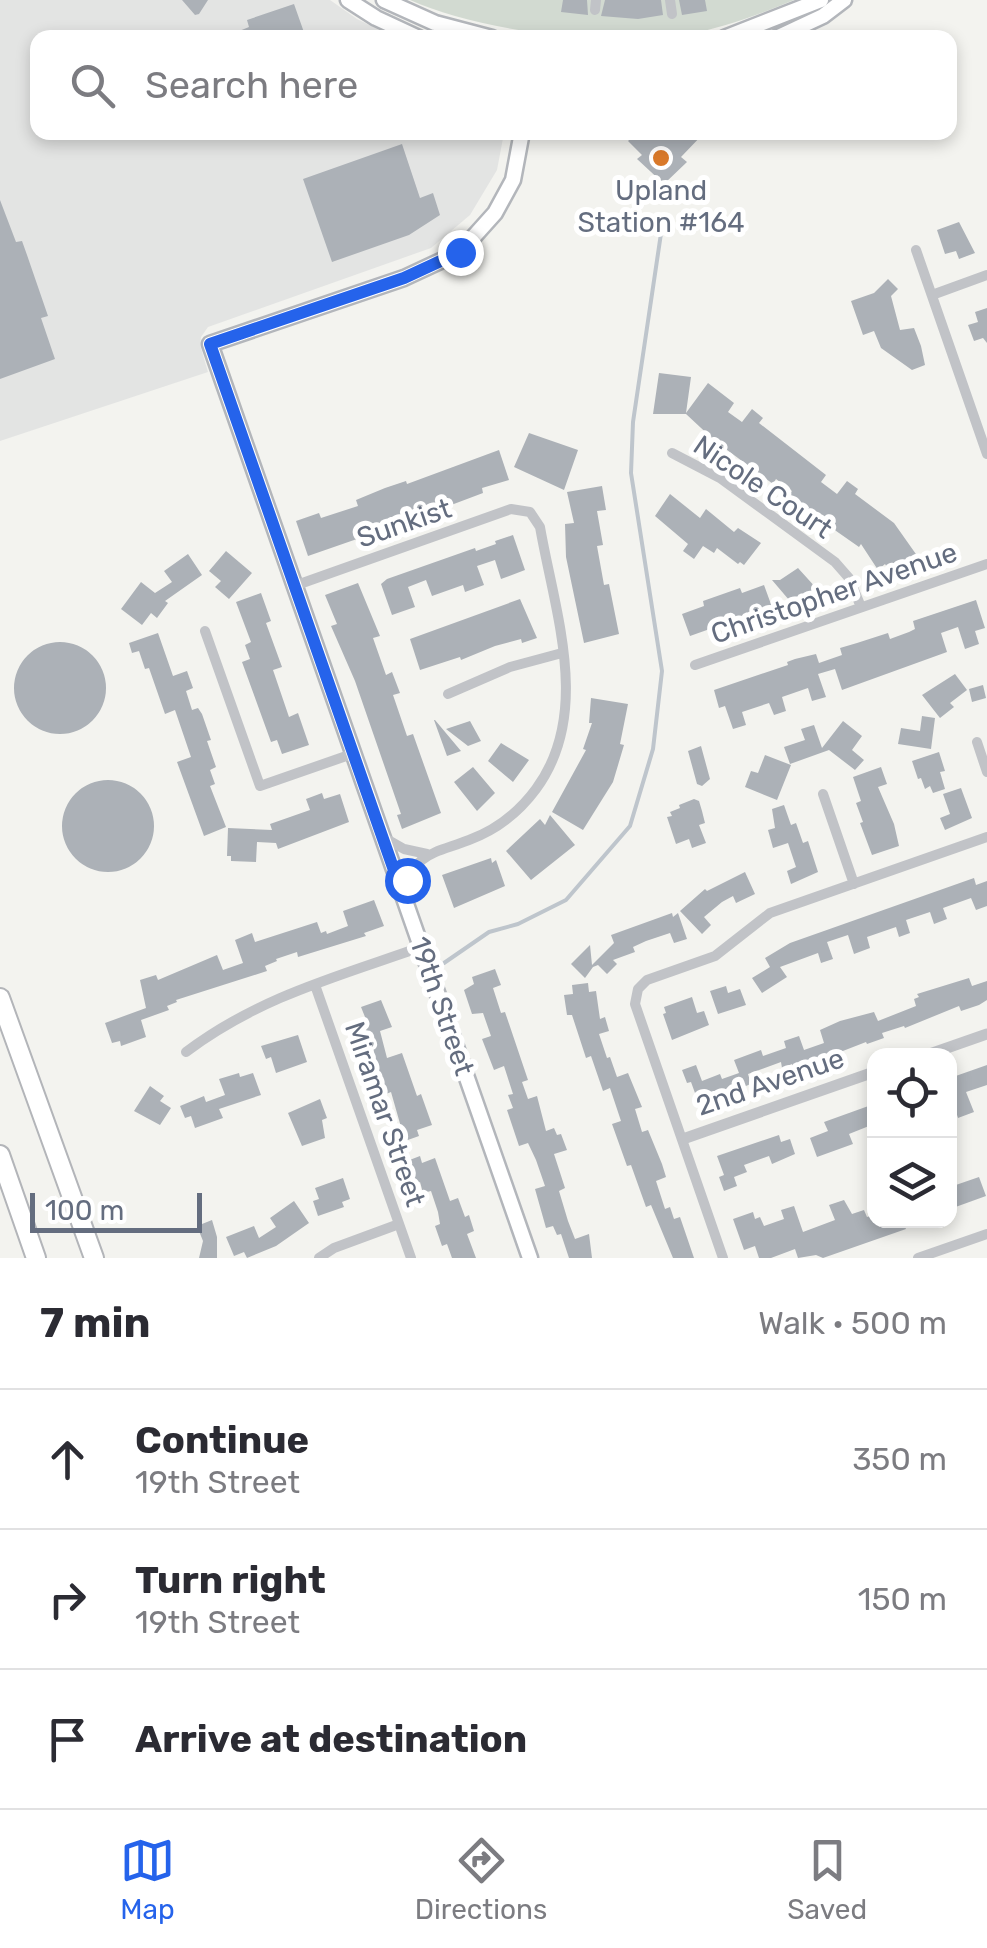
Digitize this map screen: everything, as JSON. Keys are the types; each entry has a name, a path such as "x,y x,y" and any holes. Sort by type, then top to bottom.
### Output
{"highway":[{"path":"0,998 94,1258"},
{"path":"0,1155 36,1258"}],"main road":[{"path":"348,0 402,30"},
{"path":"384,0 435,23 462,30"},
{"path":"744,30 821,0"},
{"path":"793,30 823,16 844,0"},
{"name":"19th Street","path":"520,140 513,180 495,214 460,252 404,278 210,344 530,1258"}],"street":[{"path":"670,0 672,14"},
{"path":"916,250 987,452"},
{"path":"932,295 987,276"},
{"name":"Nicole Court","path":"672,453 720,478 835,562 849,578 861,607"},
{"name":"Sunkist","path":"294,586 511,509 530,512 540,527 562,652"},
{"name":"Christopher Avenue","path":"695,665 987,564"},
{"path":"205,631 260,786 352,754"},
{"path":"403,896 412,870 428,854 470,840 519,809 545,776 564,733 567,708 562,652 510,666 448,694"},
{"path":"977,742 987,772"},
{"path":"823,794 854,884"},
{"path":"382,836 404,849 428,854"},
{"path":"723,1258 635,1004 638,988 647,980 715,956 770,913 987,837"},
{"path":"186,1052 246,1012 422,947"},
{"name":"Miramar Street","path":"315,985 411,1258"},
{"path":"947,1048 987,1034"},
{"name":"2nd Avenue","path":"683,1139 867,1074"},
{"path":"319,1258 334,1248 400,1224"},
{"path":"918,1258 987,1234"}],"shaded area":[{"path":"0,0 330,0 380,30 30,30 30,140 503,140 497,170 470,215 431,248 208,327 200,345 208,372 0,441"},
{"path":"410,0 794,0 705,30 520,30 438,11"}],"building":[{"path":"182,0 208,0 195,15"},
{"path":"563,0 587,0 588,15 561,12"},
{"path":"605,0 661,0 663,15 638,19 601,16"},
{"path":"679,0 705,0 707,11 682,15"},
{"path":"294,4 303,30 242,30 249,27 247,20"},
{"name":"Upland Station #164","path":"697,140 681,157 687,162 664,184 637,159 642,155 628,141"},
{"path":"402,144 420,198 433,193 440,215 409,235 332,262 303,179"},
{"path":"0,200 16,242 22,241 27,255 48,316 41,318 55,359 0,379"},
{"path":"959,222 975,253 959,259 956,251 945,254 937,230"},
{"path":"888,279 898,289 891,296 900,330 914,328 921,346 925,365 912,370 881,348 874,331 863,335 851,301 874,293"},
{"path":"987,308 987,343 983,338 974,341 968,325 978,322 975,312"},
{"path":"659,373 691,377 686,413 708,383 734,403 728,412 742,422 752,409 763,418 759,423 826,475 821,482 837,494 847,481 858,489 855,494 894,523 918,557 892,575 885,564 878,570 861,544 859,547 809,512 788,496 792,491 776,479 773,484 686,414 653,414"},
{"path":"529,433 578,450 564,490 514,467"},
{"path":"499,450 509,480 482,488 483,493 422,516 423,520 409,525 407,518 308,556 296,521 358,506 356,500 385,488 406,481 407,484"},
{"path":"602,486 606,510 597,511 603,545 597,546 619,634 584,643 566,557 565,524 574,523 567,492"},
{"path":"670,494 700,518 706,509 734,532 738,528 761,543 744,565 717,548 714,553 703,546 694,559 683,551 688,544 655,516"},
{"path":"513,535 525,570 501,579 495,560 477,566 484,585 465,592 463,585 432,596 426,580 408,587 415,607 392,615 381,584 387,579"},
{"path":"226,551 252,573 229,599 215,587 221,581 209,571"},
{"path":"188,554 202,575 165,601 168,603 157,618 151,613 142,625 121,609 141,582 155,593 172,582 164,571"},
{"path":"798,568 817,589 809,595 820,609 814,615 803,601 795,607 772,580 780,580"},
{"path":"358,583 380,636 373,638 386,675 392,672 400,693 393,695 407,736 413,734 441,813 402,829 397,815 401,814 355,681 331,626 337,624 325,595"},
{"path":"764,585 772,607 690,636 682,614 704,606 703,601 740,588 742,593"},
{"path":"261,593 271,621 266,623 282,667 273,670 289,717 298,713 309,745 282,754 277,740 271,742 242,662 250,659 245,645 251,642 236,602"},
{"path":"520,599 537,638 495,646 420,670 410,639"},
{"path":"976,600 985,628 975,631 979,644 965,649 958,627 941,633 947,652 842,690 835,669 818,674 826,697 812,701 808,688 782,697 786,711 774,715 769,703 742,712 746,725 733,729 725,706 719,708 714,690 788,665 795,659 816,654 819,663 842,655 840,648 888,633 890,639 915,629 913,621"},
{"path":"158,633 173,676 187,671 193,688 186,691 192,710 198,708 202,714 211,740 207,741 216,767 210,770 215,784 210,786 226,827 204,836 177,762 191,757 175,710 165,714 149,668 145,669 139,651 132,653 129,643"},
{"path":"60,642 78,645 93,655 103,670 103,706 93,721 78,731 60,734 42,731 27,721 17,706 14,688 17,670 27,655 42,645"},
{"path":"955,674 967,690 950,703 954,707 940,718 922,695"},
{"path":"983,685 986,698 972,702 969,689"},
{"path":"591,698 628,704 620,744 624,745 613,782 583,830 552,812 586,750 583,749 592,723"},
{"path":"922,716 935,718 931,749 898,744 901,728 920,731"},
{"path":"435,720 461,751 447,756"},
{"path":"470,721 481,741 468,746 446,729"},
{"path":"843,721 862,736 852,750 864,760 855,770 829,750 790,764 784,747 805,740 801,729 814,725 822,748"},
{"path":"501,743 529,760 513,782 488,761"},
{"path":"701,746 710,779 702,786 697,784 688,751"},
{"path":"939,752 945,789 933,793 930,786 925,789 921,778 918,779 912,761"},
{"path":"765,755 791,765 777,800 745,787 751,771 758,773"},
{"path":"473,767 495,793 477,811 454,782"},
{"path":"881,767 887,784 878,787 899,846 872,855 860,823 863,822 856,803 861,801 853,777"},
{"path":"108,780 126,783 141,793 151,808 151,844 141,859 126,869 108,872 90,869 75,859 65,844 62,826 65,808 75,793 90,783"},
{"path":"961,788 972,818 945,830 940,818 950,814 943,794"},
{"path":"322,793 324,799 340,794 349,822 278,849 276,843 257,842 256,862 231,861 231,856 227,856 228,828 272,830 270,824 310,810 306,799"},
{"path":"699,801 702,811 705,823 699,825 706,843 692,848 689,839 676,844 667,817 679,805"},
{"path":"784,805 803,843 808,841 818,872 791,884 787,871 796,867 788,843 773,848 768,830 775,828 772,809"},
{"path":"550,815 575,845 531,880 506,851 540,819 545,825"},
{"path":"491,858 492,863 496,860 505,886 454,908 442,875"},
{"path":"745,872 755,894 736,903 733,896 722,902 704,917 711,925 702,934 680,911 705,889"},
{"path":"974,878 976,885 987,881 987,906 976,910 971,898 943,908 947,919 934,924 930,912 906,920 910,933 899,937 896,927 867,937 870,948 854,954 848,935 827,942 833,959 821,963 818,953 780,967 787,977 762,993 752,978 770,967 765,958 790,943"},
{"path":"374,900 384,926 364,933 366,936 298,957 297,952 276,959 265,966 267,971 176,1000 167,1006 169,1010 141,1020 146,1037 121,1046 120,1041 112,1043 105,1023 146,1008 140,980 156,975 158,980 217,955 223,970 243,963 235,940 252,933 255,942 317,922 321,933 327,934 348,926 343,911"},
{"path":"672,913 673,917 678,913 687,939 674,943 670,933 646,941 633,947 635,952 613,960 617,964 607,974 598,965 585,978 571,964 590,945 592,965 614,943 611,935"},
{"path":"495,969 501,985 493,988 528,1080 522,1082 528,1099 537,1096 546,1131 554,1128 557,1135 561,1134 567,1150 554,1154 565,1188 559,1191 568,1221 575,1239 589,1234 592,1258 569,1258 561,1234 557,1235 553,1226 546,1228 535,1189 545,1186 528,1143 519,1146 507,1110 513,1108 508,1095 513,1094 504,1066 494,1070 482,1039 491,1036 483,1013 472,1014 464,990 474,984 472,977"},
{"path":"969,978 972,986 987,981 987,1000 979,1005 961,1011 959,1006 882,1033 884,1038 794,1070 792,1064 782,1068 781,1062 748,1074 751,1084 699,1104 682,1070 696,1065 702,1081 720,1074 722,1079 739,1073 734,1060 761,1050 763,1056 786,1048 784,1041 799,1036 804,1050 824,1043 820,1030 840,1021 874,1012 878,1021 916,1006 917,994"},
{"path":"588,983 589,992 596,991 600,1019 605,1017 609,1031 599,1034 607,1058 610,1057 617,1077 628,1073 642,1107 635,1109 642,1132 648,1130 662,1164 666,1177 656,1181 665,1209 670,1207 674,1219 680,1217 694,1258 673,1258 651,1205 646,1207 612,1124 621,1121 610,1088 603,1091 591,1056 586,1058 572,1015 567,1015 564,995 573,994 572,985"},
{"path":"726,986 728,993 740,989 746,1005 718,1014 710,991"},
{"path":"692,997 697,1013 704,1011 709,1025 672,1040 664,1007"},
{"path":"381,1000 392,1027 380,1031 387,1058 402,1053 432,1125 417,1130 419,1136 405,1141 391,1092 386,1094 377,1076 359,1019 365,1017 361,1007"},
{"path":"298,1035 307,1062 276,1073 271,1057 266,1059 261,1046"},
{"path":"987,1065 987,1085 966,1092 974,1112 958,1118 957,1115 957,1076"},
{"path":"239,1073 240,1077 253,1073 261,1095 219,1109 223,1118 195,1128 191,1116 185,1118 180,1106 204,1096 206,1102 225,1095 219,1079"},
{"path":"150,1086 164,1096 160,1101 171,1108 160,1125 134,1111"},
{"path":"320,1099 327,1118 322,1120 325,1138 302,1146 288,1113"},
{"path":"867,1107 867,1127 849,1134 853,1144 817,1157 810,1138 828,1131 824,1122"},
{"path":"779,1135 781,1142 790,1139 795,1154 772,1164 769,1156 744,1165 747,1172 734,1177 737,1186 724,1191 719,1177 724,1175 717,1156"},
{"path":"420,1156 422,1163 435,1158 450,1201 458,1198 465,1217 469,1215 474,1231 467,1234 476,1258 452,1258 447,1244 442,1246 431,1191 423,1193 420,1182 414,1184 408,1167 407,1161"},
{"path":"979,1177 986,1196 957,1206 957,1185"},
{"path":"343,1178 350,1199 342,1202 344,1207 318,1216 313,1201 319,1199 315,1188"},
{"path":"844,1200 852,1214 864,1210 867,1228 906,1229 823,1258 798,1258 795,1249 759,1258 755,1246 744,1250 733,1219 753,1212 764,1226 784,1219 781,1210 794,1206 803,1232 835,1220 829,1205"},
{"path":"294,1201 309,1223 276,1246 247,1258 244,1252 234,1256 226,1237 254,1226 259,1238 276,1227 270,1218"},
{"path":"212,1220 217,1258 199,1258 203,1241 197,1226"}],"waterway":[{"path":"444,963 489,932 518,924 566,900 630,826 653,749 662,671 631,473 633,422 663,220"}],"place":[{"name":"Upland Station #164","path":"661,158"}],"route":[{"path":"407,880 403,896 210,344 404,278 460,252"}]}
